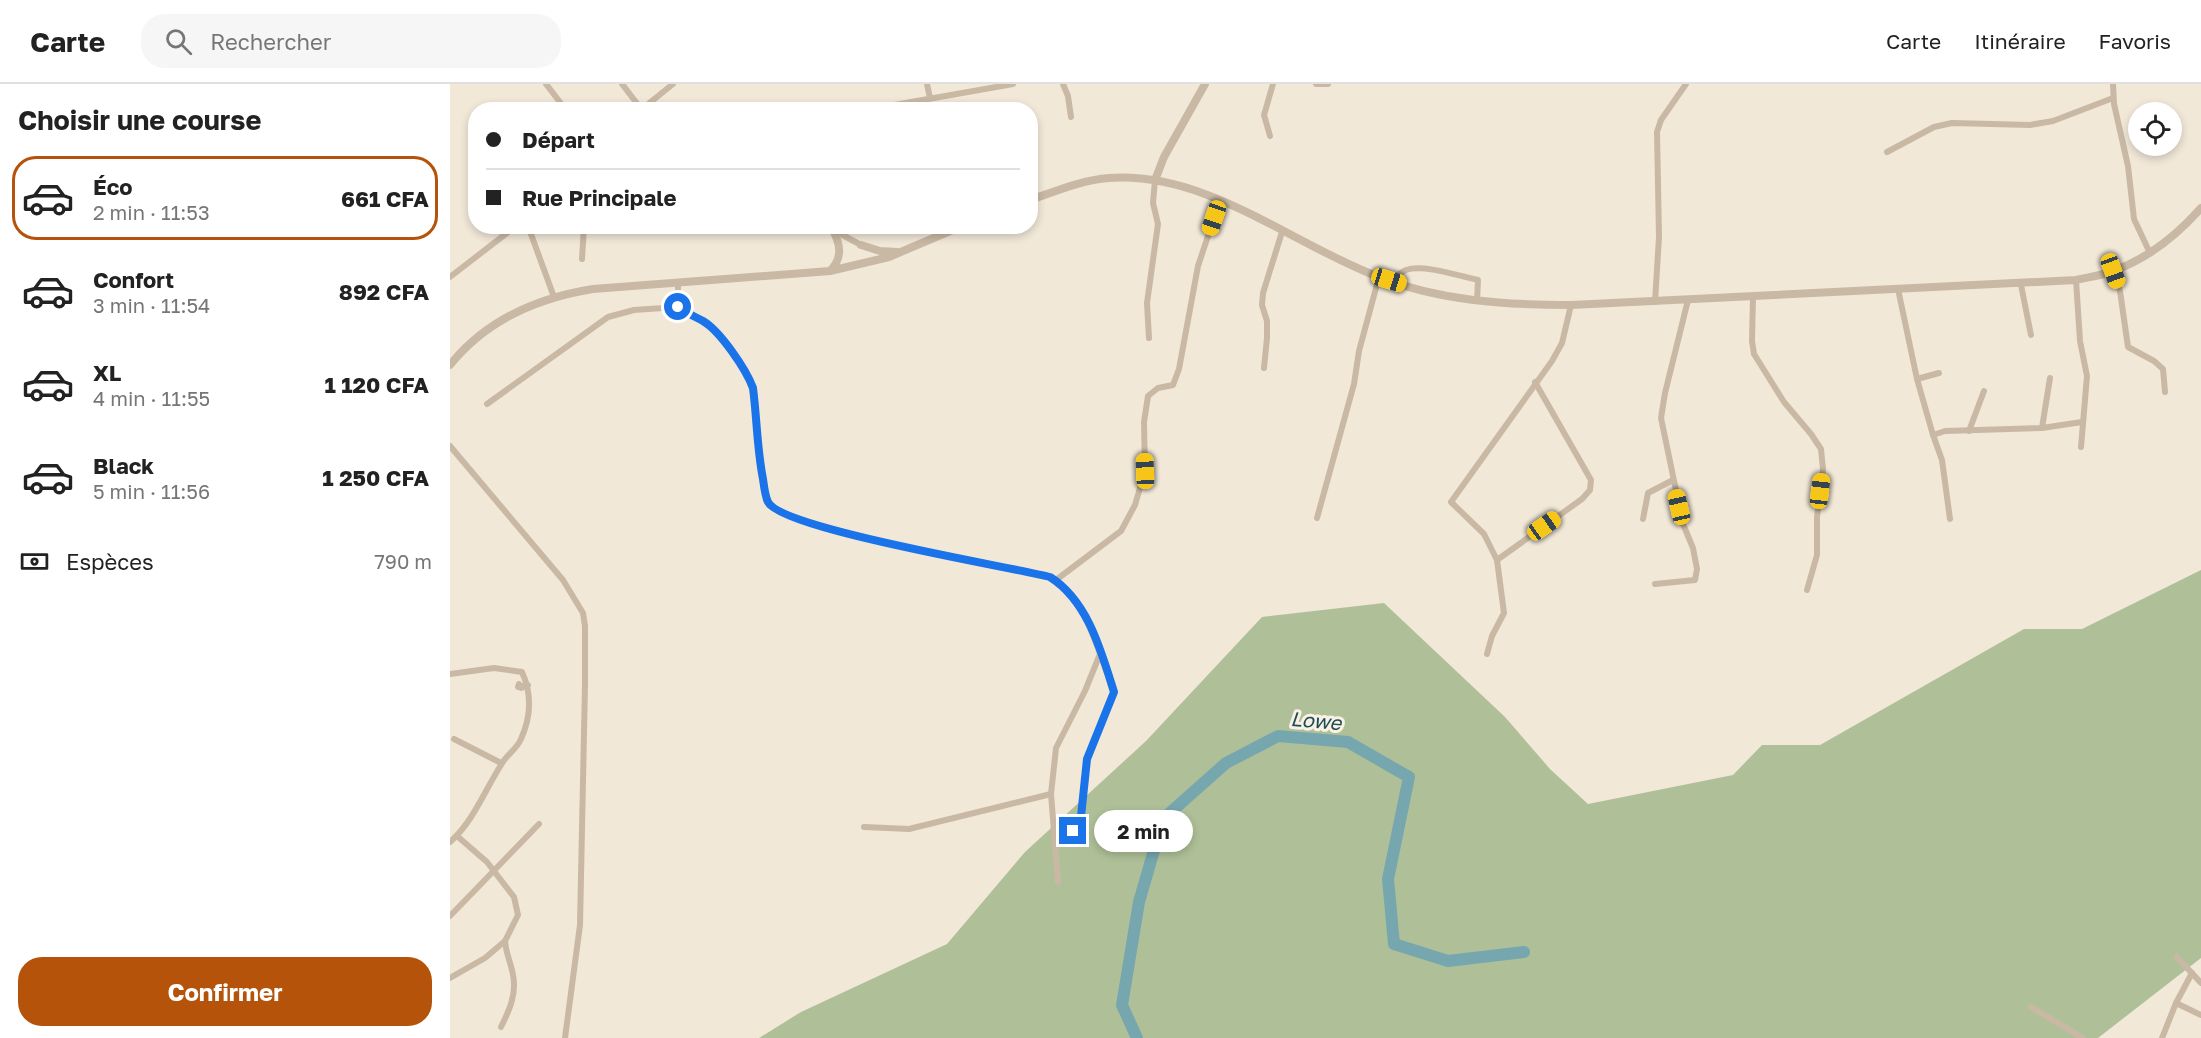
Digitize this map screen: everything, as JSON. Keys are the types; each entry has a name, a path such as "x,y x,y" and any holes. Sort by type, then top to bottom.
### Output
{"street":[{"path":"546,84 560,102"},
{"path":"622,84 636,102"},
{"path":"651,102 673,84"},
{"path":"927,84 930,98"},
{"path":"909,102 1013,84"},
{"path":"1063,84 1068,96 1071,117"},
{"path":"1149,338 1147,303 1158,224 1153,203 1155,180 1164,157 1205,84"},
{"path":"1269,136 1264,115 1273,84"},
{"path":"1316,84 1328,84"},
{"path":"1655,302 1659,237 1658,132 1661,120 1686,84"},
{"path":"2113,84 2113,98 2128,166 2134,219 2149,251"},
{"path":"1887,152 1934,127 1952,123 2030,125 2053,121 2113,98"},
{"path":"1038,197 1090,180 1123,178 1155,180 1220,200 1379,277 1427,292 1477,301 1571,306 2021,285 2076,280 2113,271 2149,251 2185,225 2201,207"},
{"path":"1056,580 1121,531 1135,505 1145,471 1144,422 1148,396 1158,388 1173,385 1179,369 1182,340 1198,266 1220,200"},
{"path":"1264,368 1268,338 1267,321 1262,305 1263,293 1282,232"},
{"path":"450,277 506,234"},
{"path":"531,234 554,297"},
{"path":"582,259 584,234"},
{"path":"830,272 837,262 840,249 832,234"},
{"path":"840,234 861,245 886,251 904,251"},
{"path":"450,365 470,344 495,324 554,297 593,290 830,272 865,264 904,251 943,234"},
{"path":"861,245 867,256 865,264"},
{"path":"1389,280 1411,269 1478,280 1477,301"},
{"path":"2113,271 2120,291 2128,346 2163,369 2165,392"},
{"path":"1317,518 1354,384 1359,351 1379,277"},
{"path":"2076,280 2080,341 2087,376 2081,447"},
{"path":"678,284 678,307"},
{"path":"2021,285 2031,335"},
{"path":"1898,289 1917,379 1942,460 1950,519"},
{"path":"1753,297 1754,354 1784,402 1821,449 1823,469 1817,517 1817,555 1807,590"},
{"path":"1655,584 1695,580 1697,569 1693,548 1683,524 1661,418 1688,300"},
{"path":"1487,654 1492,636 1504,613 1497,560 1484,534 1451,502 1562,343 1571,306"},
{"path":"487,404 608,317 634,310 678,307 703,321 721,339 750,379 753,388 762,475 768,502 772,507 786,514 868,539 952,558 1028,571 1056,580 1082,610 1114,692 1087,759 1080,826 1073,831 1055,831"},
{"path":"1917,379 1939,373"},
{"path":"2042,428 2050,378"},
{"path":"1497,560 1582,499 1590,490 1591,480 1535,382"},
{"path":"1969,431 1984,391"},
{"path":"1933,435 1946,431 2042,428 2082,422"},
{"path":"450,446 563,580 583,613 585,686 580,925 565,1038"},
{"path":"1643,519 1648,493 1673,480"},
{"path":"1058,882 1051,794 1056,747 1085,691 1100,654"},
{"path":"450,674 502,668 522,672 528,685 530,706 521,741 501,763 457,836 450,842"},
{"path":"454,739 501,763"},
{"path":"864,827 909,829 1051,794"},
{"path":"450,915 494,873 539,824"},
{"path":"450,978 485,958 506,941 517,921 518,909 514,897 487,862 457,836"},
{"path":"501,1027 514,996 513,975 508,962 506,941"},
{"path":"2177,957 2201,983"},
{"path":"2162,1038 2176,1003 2192,973"},
{"path":"2176,1003 2201,1014"},
{"path":"2031,1007 2083,1038"}],"green space":[{"path":"2201,570 2201,958 2098,1038 759,1038 801,1012 947,944 1025,852 1146,741 1262,617 1384,603 1505,717 1550,769 1588,804 1733,775 1762,745 1820,745 2024,629 2082,629"}],"waterway":[{"name":"Lowe","path":"1137,1038 1122,1005 1139,902 1163,819 1226,763 1278,736 1348,742 1409,777 1388,879 1394,944 1448,961 1524,952"}],"route":[{"path":"678,307 703,321 727,346 750,379 755,403 762,475 768,502 772,507 821,526 868,539 1050,577 1061,584 1072,596 1090,627 1114,692 1089,751 1080,826 1078,830 1073,831"}]}
